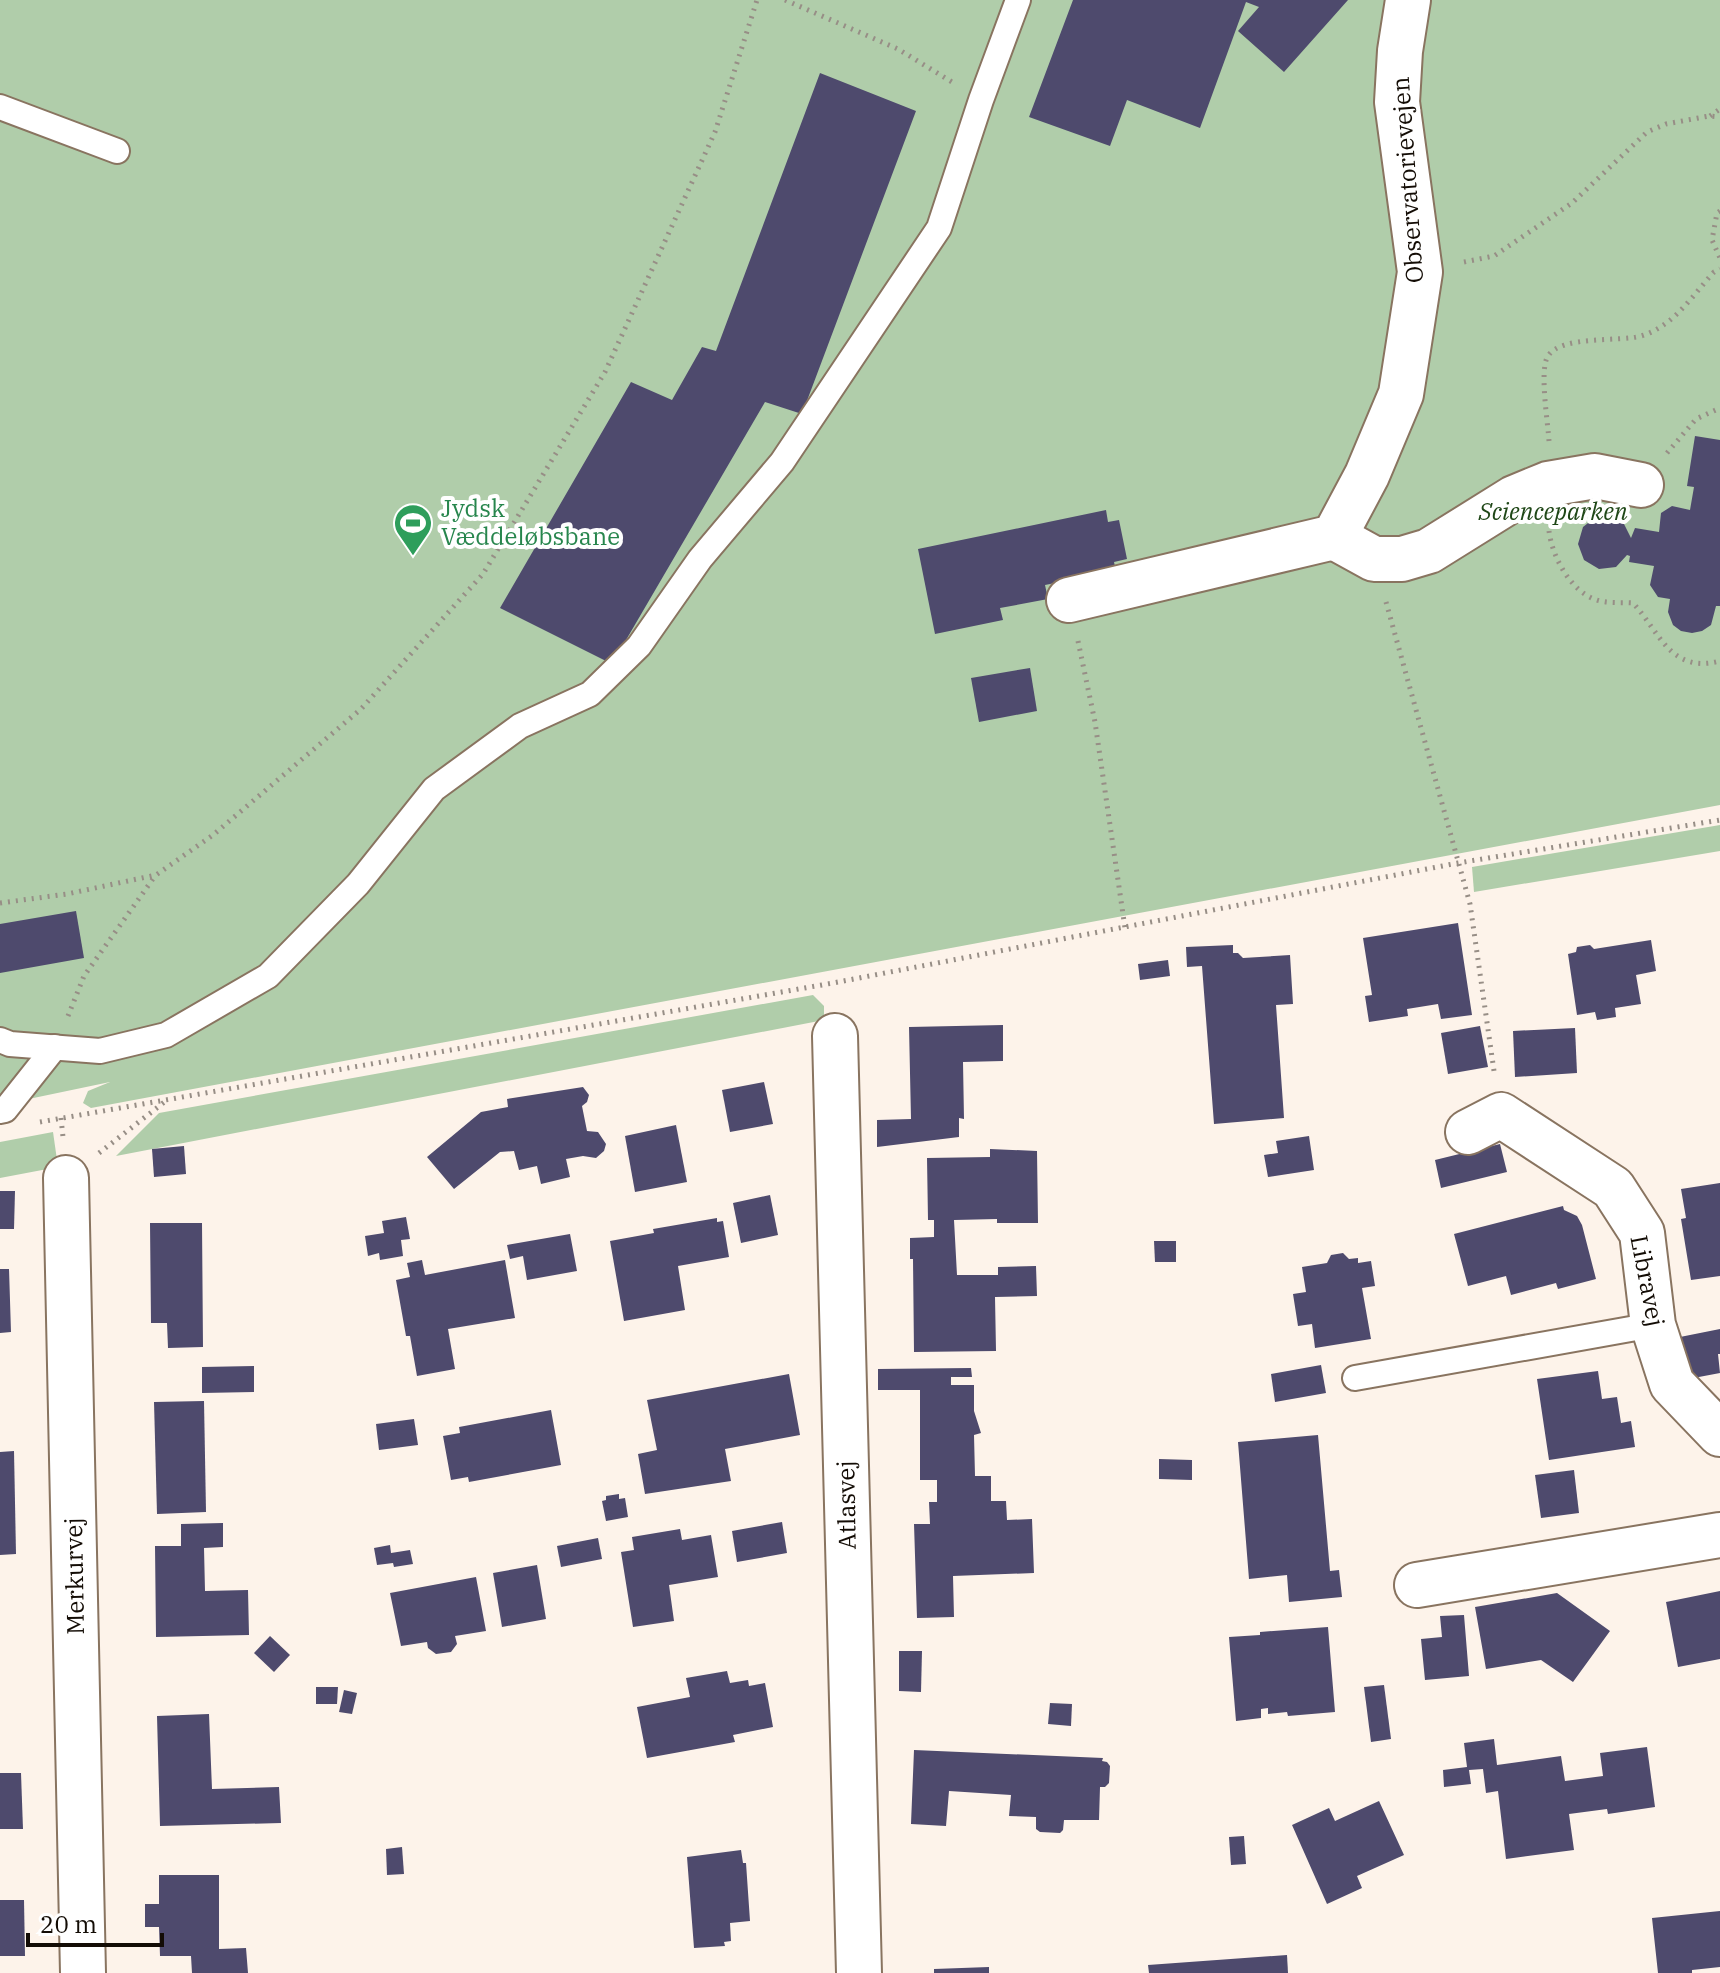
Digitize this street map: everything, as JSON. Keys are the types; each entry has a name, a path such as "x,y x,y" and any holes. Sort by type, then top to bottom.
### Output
{"street":[{"name":"Observatorievejen","path":"1334,537 1367,475 1401,394 1420,272 1397,102 1400,51 1408,0"},
{"path":"1069,600 1334,537 1374,559 1402,559 1429,551 1514,498 1548,484 1595,476 1641,485"},
{"name":"Atlasvej","path":"835,1036 859,1973"},
{"name":"Libravej","path":"1485,1124 1613,1188 1642,1233 1653,1325 1672,1384 1720,1434"},
{"name":"Merkurvej","path":"66,1178 83,1973"},
{"path":"1417,1585 1720,1535"}],"lane":[{"path":"0,1040 100,1051 166,1035 268,976 358,884 434,789 520,726 590,694 639,646 700,559 782,462 939,228 1018,0"},
{"path":"0,107 117,151"},
{"path":"0,1111 5,1110 55,1047"},
{"path":"1355,1378 1653,1325"}],"path":[{"path":"55,1047 84,976 156,875 213,835 361,709 483,574 605,372 715,132 757,0"},
{"path":"785,0 898,49 981,100"},
{"path":"1709,116 1720,109"},
{"path":"1420,272 1494,256 1572,203 1647,132 1666,124 1709,116 1720,117"},
{"path":"1720,211 1712,240 1720,258"},
{"path":"1720,269 1664,325 1640,336 1561,346 1548,355 1543,372 1547,400 1549,535 1570,581 1592,599 1633,603 1658,639 1686,661 1702,664 1720,661"},
{"path":"1683,433 1696,419 1720,408"},
{"path":"1374,559 1470,904 1485,1124"},
{"path":"1069,600 1091,698 1125,928"},
{"path":"31,1124 833,983 1458,863 1720,820"},
{"path":"0,903 67,894 156,875"},
{"path":"66,1178 168,1099"}],"green space":[{"name":"Scienceparken","path":"0,0 1720,0 1720,805 91,1108 83,1103 88,1091 110,1082 0,1105"},
{"path":"1720,825 1720,851 1474,892 1472,867"},
{"path":"813,995 824,1006 824,1020 116,1156 159,1113"},
{"path":"53,1132 58,1167 0,1178 0,1142"}],"building":[{"path":"1073,0 1348,0 1284,72 1238,31 1259,7 1246,2 1200,128 1127,100 1110,146 1029,117"},
{"path":"820,73 916,111 802,414 765,402 612,664 500,608 631,382 672,400 702,347 716,351"},
{"path":"1695,436 1720,440 1720,606 1716,606 1711,625 1692,633 1681,631 1673,625 1668,612 1670,599 1658,597 1650,585 1654,566 1629,562 1630,556 1627,555 1616,567 1599,569 1584,560 1578,544 1583,527 1597,516 1615,517 1623,522 1631,538 1635,528 1659,532 1661,513 1672,506 1690,510 1694,487 1687,486"},
{"path":"1106,510 1108,522 1119,520 1127,559 1114,562 1116,571 1045,585 1048,599 1000,608 1003,620 935,634 918,549"},
{"path":"1030,668 1037,711 979,722 971,678"},
{"path":"76,911 84,958 0,973 0,924"},
{"path":"1458,923 1472,1015 1441,1019 1438,1004 1407,1009 1408,1016 1369,1022 1365,996 1372,995 1363,938"},
{"path":"1651,940 1656,971 1636,975 1641,1004 1615,1008 1616,1017 1597,1020 1595,1012 1577,1015 1568,954 1576,952 1577,947 1590,945 1594,949"},
{"path":"1233,945 1233,953 1243,958 1290,955 1293,1004 1276,1005 1284,1118 1214,1124 1202,966 1187,967 1186,947"},
{"path":"1168,960 1170,976 1140,980 1138,964"},
{"path":"1003,1025 1003,1061 963,1062 964,1119 959,1118 959,1137 877,1147 877,1120 911,1119 909,1027"},
{"path":"1480,1026 1488,1067 1448,1074 1441,1033"},
{"path":"1575,1028 1577,1073 1515,1077 1513,1031"},
{"path":"764,1082 773,1124 730,1132 722,1090"},
{"path":"583,1087 589,1095 582,1106 587,1131 598,1132 606,1144 604,1151 596,1158 583,1156 566,1159 570,1177 541,1184 537,1166 519,1170 514,1151 500,1152 454,1189 427,1157 481,1112 508,1107 507,1099"},
{"path":"676,1125 687,1182 635,1192 625,1136"},
{"path":"1309,1136 1314,1170 1268,1177 1264,1155 1278,1153 1276,1141"},
{"path":"1500,1144 1507,1172 1441,1188 1435,1160"},
{"path":"184,1146 186,1174 154,1177 152,1149"},
{"path":"990,1149 1037,1151 1038,1223 997,1223 997,1219 954,1220 957,1275 998,1275 998,1267 1036,1266 1037,1296 995,1297 996,1351 914,1352 910,1238 934,1237 934,1220 928,1220 927,1158 990,1157"},
{"path":"1720,1183 1720,1276 1691,1280 1681,1219 1686,1218 1681,1189"},
{"path":"0,1191 15,1191 14,1229 0,1229"},
{"path":"770,1195 778,1235 741,1243 733,1203"},
{"path":"1563,1206 1564,1210 1577,1216 1582,1225 1596,1279 1558,1289 1556,1283 1511,1295 1506,1276 1468,1286 1454,1234"},
{"path":"406,1217 410,1239 401,1240 403,1256 380,1260 379,1253 368,1256 365,1236 384,1233 382,1221"},
{"path":"717,1218 717,1222 723,1221 729,1257 678,1266 685,1310 624,1321 610,1241 654,1233 653,1229"},
{"path":"150,1223 202,1223 203,1347 168,1348 167,1323 151,1323"},
{"path":"570,1234 577,1271 527,1280 523,1256 510,1259 507,1245"},
{"path":"1154,1241 1176,1241 1176,1262 1155,1262"},
{"path":"1343,1253 1349,1259 1358,1258 1358,1263 1371,1261 1375,1286 1362,1288 1371,1339 1315,1348 1312,1324 1298,1326 1293,1294 1306,1292 1302,1267 1327,1263 1331,1255"},
{"path":"422,1260 425,1275 505,1260 515,1318 448,1329 455,1369 417,1376 396,1280 410,1277 407,1263"},
{"path":"0,1269 9,1269 11,1332 0,1333"},
{"path":"1720,1329 1720,1373 1683,1380 1675,1338"},
{"path":"1321,1365 1326,1393 1275,1402 1271,1374"},
{"path":"254,1366 254,1392 202,1393 202,1367"},
{"path":"971,1368 972,1377 951,1377 951,1385 974,1385 974,1411 981,1433 974,1435 975,1476 991,1476 991,1501 1006,1501 1007,1520 1032,1519 1034,1573 953,1576 954,1617 917,1618 914,1524 930,1524 929,1502 937,1502 937,1480 920,1480 920,1390 878,1390 878,1369"},
{"path":"1598,1371 1602,1399 1617,1397 1621,1423 1631,1421 1635,1447 1549,1460 1537,1379"},
{"path":"789,1374 800,1435 725,1449 731,1481 645,1494 638,1454 657,1450 647,1400"},
{"path":"204,1401 206,1512 157,1514 154,1402"},
{"path":"551,1410 561,1465 469,1482 468,1477 451,1480 443,1436 460,1433 459,1427"},
{"path":"414,1419 418,1445 379,1450 376,1424"},
{"path":"1318,1435 1330,1571 1339,1570 1342,1597 1289,1602 1287,1575 1249,1579 1238,1442"},
{"path":"14,1451 16,1554 0,1555 0,1452"},
{"path":"1159,1459 1192,1460 1192,1480 1159,1479"},
{"path":"1574,1470 1579,1513 1541,1518 1535,1475"},
{"path":"619,1494 619,1499 625,1498 628,1517 606,1521 602,1501 606,1500 606,1496"},
{"path":"782,1522 787,1553 737,1562 732,1531"},
{"path":"223,1523 223,1547 204,1548 205,1591 248,1590 249,1635 156,1637 155,1546 181,1546 181,1524"},
{"path":"680,1529 682,1540 711,1535 718,1577 669,1585 674,1621 633,1627 621,1552 634,1550 632,1537"},
{"path":"598,1538 602,1559 561,1567 557,1546"},
{"path":"390,1545 391,1553 410,1550 413,1564 394,1567 393,1563 377,1565 374,1548"},
{"path":"537,1565 546,1619 502,1627 493,1573"},
{"path":"476,1577 486,1631 455,1636 457,1644 451,1652 436,1654 428,1648 427,1642 401,1646 390,1593"},
{"path":"1720,1591 1720,1659 1678,1667 1666,1602"},
{"path":"1557,1593 1610,1631 1573,1682 1541,1660 1486,1669 1475,1607"},
{"path":"1464,1615 1469,1676 1425,1680 1421,1639 1442,1637 1440,1616"},
{"path":"1328,1627 1335,1712 1288,1716 1287,1712 1268,1714 1268,1708 1261,1709 1261,1718 1236,1721 1229,1637"},
{"path":"270,1636 290,1655 274,1672 254,1653"},
{"path":"899,1651 922,1651 921,1692 899,1691"},
{"path":"727,1671 730,1683 748,1680 749,1686 765,1683 773,1727 733,1735 735,1742 647,1758 637,1707 690,1697 686,1678"},
{"path":"1384,1685 1391,1739 1371,1742 1364,1687"},
{"path":"316,1687 338,1687 337,1704 316,1704"},
{"path":"344,1690 357,1693 352,1714 339,1712"},
{"path":"1050,1703 1072,1704 1071,1726 1048,1724"},
{"path":"209,1714 212,1789 279,1787 281,1823 160,1826 157,1716"},
{"path":"1494,1739 1497,1765 1561,1756 1565,1781 1603,1776 1600,1753 1647,1747 1655,1807 1608,1814 1607,1809 1569,1814 1574,1850 1506,1859 1498,1791 1486,1793 1483,1769 1469,1770 1471,1784 1444,1787 1443,1770 1467,1767 1464,1743"},
{"path":"914,1750 1103,1758 1102,1761 1110,1766 1109,1783 1100,1787 1099,1820 1064,1820 1060,1833 1040,1832 1036,1829 1036,1817 1009,1816 1011,1795 949,1791 946,1826 911,1824"},
{"path":"0,1773 21,1773 23,1829 0,1829"},
{"path":"1379,1801 1404,1855 1357,1876 1362,1888 1327,1904 1292,1825 1329,1808 1335,1821"},
{"path":"1244,1836 1246,1864 1231,1865 1229,1837"},
{"path":"402,1847 404,1874 387,1875 386,1849"},
{"path":"741,1850 743,1863 746,1863 750,1921 730,1923 731,1941 724,1942 725,1946 694,1948 687,1857"},
{"path":"159,1875 219,1875 219,1949 246,1948 248,1973 192,1973 191,1956 160,1956 159,1927 145,1927 145,1904 159,1904"},
{"path":"0,1900 24,1900 25,1956 0,1956"},
{"path":"1720,1911 1720,1967 1692,1970 1692,1973 1658,1973 1652,1918"},
{"path":"1287,1955 1288,1973 1149,1973 1148,1965"},
{"path":"989,1967 989,1973 934,1973 934,1969"}],"place":[{"name":"Jydsk Væddeløbsbane","path":"413,557"}]}
